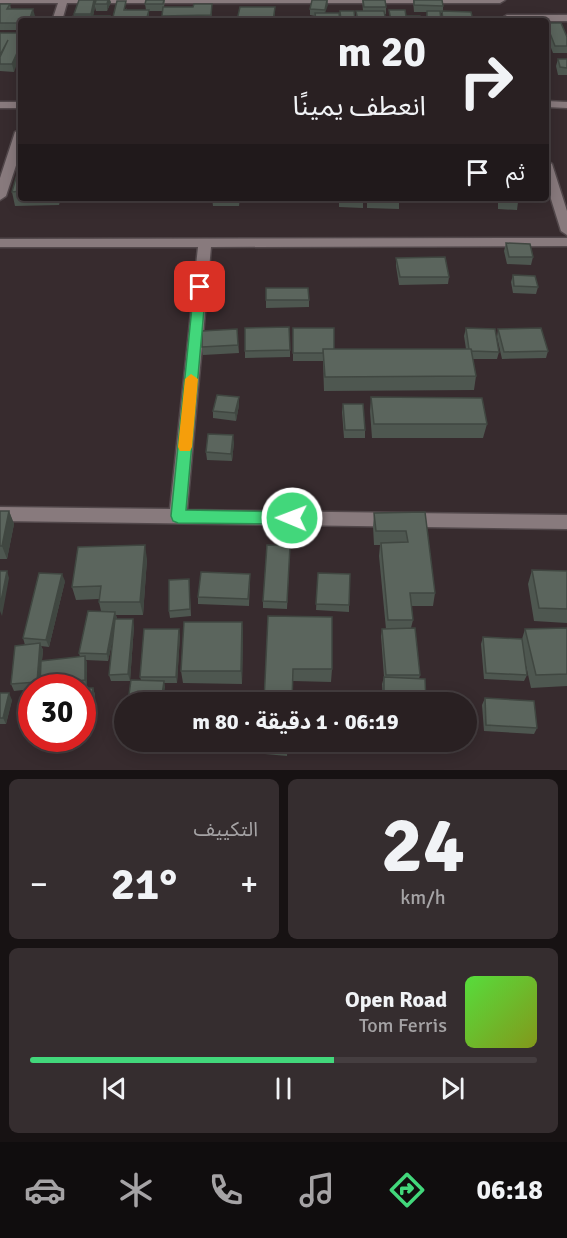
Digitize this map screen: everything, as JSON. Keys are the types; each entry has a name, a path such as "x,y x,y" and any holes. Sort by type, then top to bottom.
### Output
{"street":[{"path":"0,0 500,0 506,18"},
{"path":"58,18 63,1"},
{"path":"549,19 567,18"},
{"path":"549,104 567,105"},
{"path":"0,105 18,105"},
{"path":"0,196 18,141"},
{"path":"549,174 567,231"},
{"path":"178,516 205,242"},
{"path":"0,243 567,242"},
{"path":"0,514 567,522"}],"building":[{"path":"79,0 94,0 91,14 74,14"},
{"path":"96,0 108,0 107,4 95,4"},
{"path":"146,0 164,0 163,4 145,4"},
{"path":"312,0 327,0 325,10 310,9"},
{"path":"363,0 385,0 386,7 364,7"},
{"path":"414,0 442,0 443,6 414,5"},
{"path":"117,1 126,1 124,10 149,10 147,18 113,18"},
{"path":"0,4 10,4 7,9 33,9 30,18 18,18 18,23 0,23"},
{"path":"194,4 212,4 211,15 162,16 163,7 193,7"},
{"path":"240,7 275,7 273,18 237,18"},
{"path":"389,10 405,10 406,16 420,16 420,18 390,18"},
{"path":"340,11 354,11 355,18 341,18"},
{"path":"356,11 384,11 385,18 357,18"},
{"path":"427,11 440,11 441,18 427,18"},
{"path":"442,11 471,12 472,18 443,18"},
{"path":"315,13 339,13 340,18 316,18"},
{"path":"73,16 110,16 110,18 73,18"},
{"path":"549,23 561,23 567,37 567,46 555,46 549,31"},
{"path":"0,33 18,33 18,51 12,64 0,64 0,57 8,40 0,55"},
{"path":"558,59 567,59 567,68 560,67"},
{"path":"18,171 18,191 12,192"},
{"path":"506,243 530,244 533,257 509,257"},
{"path":"445,257 449,277 400,277 396,258"},
{"path":"513,275 535,276 538,287 514,286"},
{"path":"266,288 308,288 309,300 266,300"},
{"path":"289,327 290,350 245,351 245,328"},
{"path":"293,328 334,328 334,349 323,349 323,353 293,353"},
{"path":"466,328 495,329 499,352 469,349"},
{"path":"541,328 548,351 504,352 498,329"},
{"path":"237,329 238,345 202,347 202,331"},
{"path":"323,349 471,349 476,376 325,377"},
{"path":"217,395 239,397 235,413 213,411"},
{"path":"371,397 482,398 487,424 374,424"},
{"path":"343,404 363,404 365,430 345,430"},
{"path":"208,434 233,435 231,454 206,452"},
{"path":"0,511 9,511 2,546 0,546"},
{"path":"425,512 435,593 410,593 413,620 388,620 381,543 408,542 406,531 376,531 374,513"},
{"path":"145,545 140,602 99,602 101,586 72,587 78,547"},
{"path":"267,545 290,546 287,602 263,601"},
{"path":"532,570 567,571 567,609 539,608"},
{"path":"0,571 7,571 0,606"},
{"path":"201,572 250,574 248,599 198,597"},
{"path":"39,573 62,574 46,640 23,638"},
{"path":"318,573 350,574 349,605 316,604"},
{"path":"189,579 190,609 169,611 169,580"},
{"path":"88,611 115,612 107,654 79,653"},
{"path":"268,616 332,617 332,669 293,669 292,692 264,692"},
{"path":"115,619 133,619 128,674 109,675"},
{"path":"184,622 242,622 241,671 181,671"},
{"path":"415,628 420,675 386,675 382,629"},
{"path":"567,628 567,674 536,675 525,629"},
{"path":"144,629 179,629 176,677 140,677"},
{"path":"483,637 522,639 527,675 486,673"},
{"path":"40,643 38,674 18,674 18,683 11,684 15,646"},
{"path":"85,656 85,674 40,674 41,661"},
{"path":"384,677 425,679 426,692 384,692"},
{"path":"131,680 164,681 162,692 129,692"},
{"path":"0,693 9,693 3,718 0,718"},
{"path":"485,698 534,701 537,728 486,725"}],"slow traffic":[{"path":"185,447 191,379"}],"route":[{"path":"200,287 178,516 292,518"}]}
